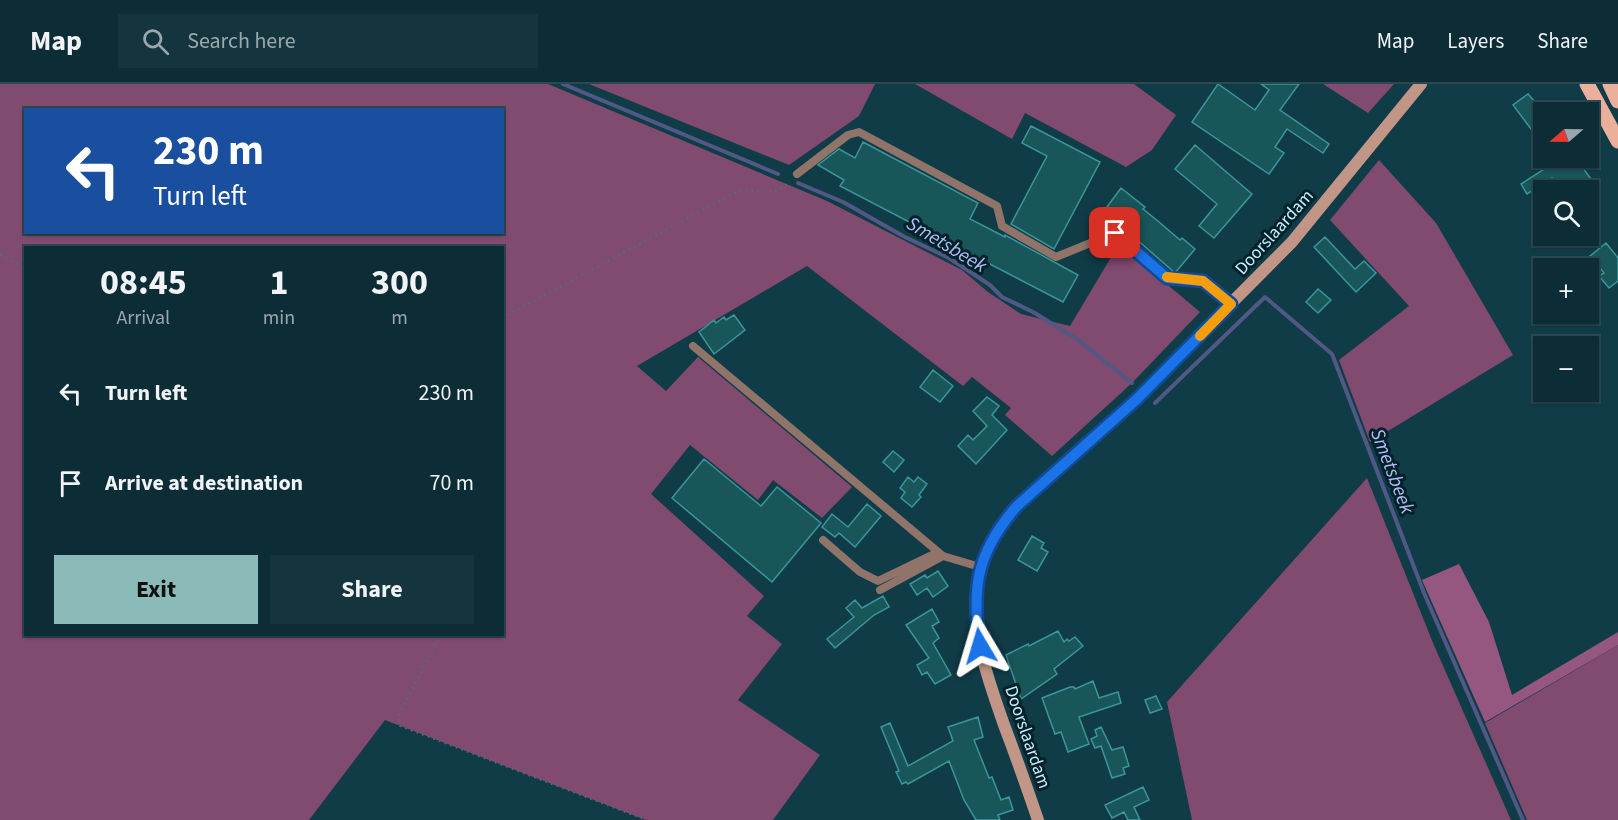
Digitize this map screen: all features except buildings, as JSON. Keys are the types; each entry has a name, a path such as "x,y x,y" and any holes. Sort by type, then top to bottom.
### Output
{"main road":[{"path":"1587,84 1618,141"},
{"path":"1610,84 1618,101"}],"street":[{"name":"Doorslaardam","path":"1038,820 987,676 980,646 975,599 980,567 992,540 1003,522 1017,506 1137,399 1292,242 1421,84"}],"lane":[{"path":"797,174 848,135 859,132 997,206 1002,226 1056,257 1115,233 1167,278 1203,281 1231,304"},
{"path":"693,346 940,554 980,567"},
{"path":"823,540 860,572 878,581 940,554"},
{"path":"880,590 940,554"}],"path":[{"path":"504,317 742,189 772,193 784,188 797,174"},
{"path":"0,255 24,268"},
{"path":"440,636 399,716 400,726 646,820"}],"shaded area":[{"path":"0,84 548,84 827,201 962,270 988,292 1021,314 1070,326 1119,244 1200,312 1132,383 1052,456 1005,415 1011,408 972,377 963,386 807,266 637,366 666,391 698,357 852,487 822,518 773,480 758,500 690,445 651,494 764,596 747,616 782,644 738,700 820,755 773,820 646,820 385,720 309,820 0,820"},
{"path":"589,84 875,84 859,116 789,165"},
{"path":"915,84 1134,84 1176,115 1152,150 1126,167 1025,113 1012,139"},
{"path":"1323,84 1394,84 1368,113"},
{"path":"1379,160 1436,223 1513,355 1370,442 1339,360 1409,306 1330,220"},
{"path":"1367,478 1433,643 1511,820 1192,820 1167,702"},
{"path":"1459,564 1489,622 1512,695 1618,632 1618,645 1485,722 1422,580"},
{"path":"1618,645 1618,820 1527,820 1485,723"}],"waterway":[{"name":"Smetsbeek","path":"563,84 778,174"},
{"name":"Smetsbeek","path":"798,183 843,202 903,236 949,258 990,285 1002,297 1033,312 1077,339 1132,383"},
{"name":"Smetsbeek","path":"1155,403 1265,297 1332,354 1424,593 1523,820"}],"slow traffic":[{"path":"1167,277 1203,281 1231,304 1200,336"}],"route":[{"path":"980,646 975,599 977,579 992,540 1003,522 1017,506 1137,399 1231,304 1203,281 1167,278 1115,233"}]}
